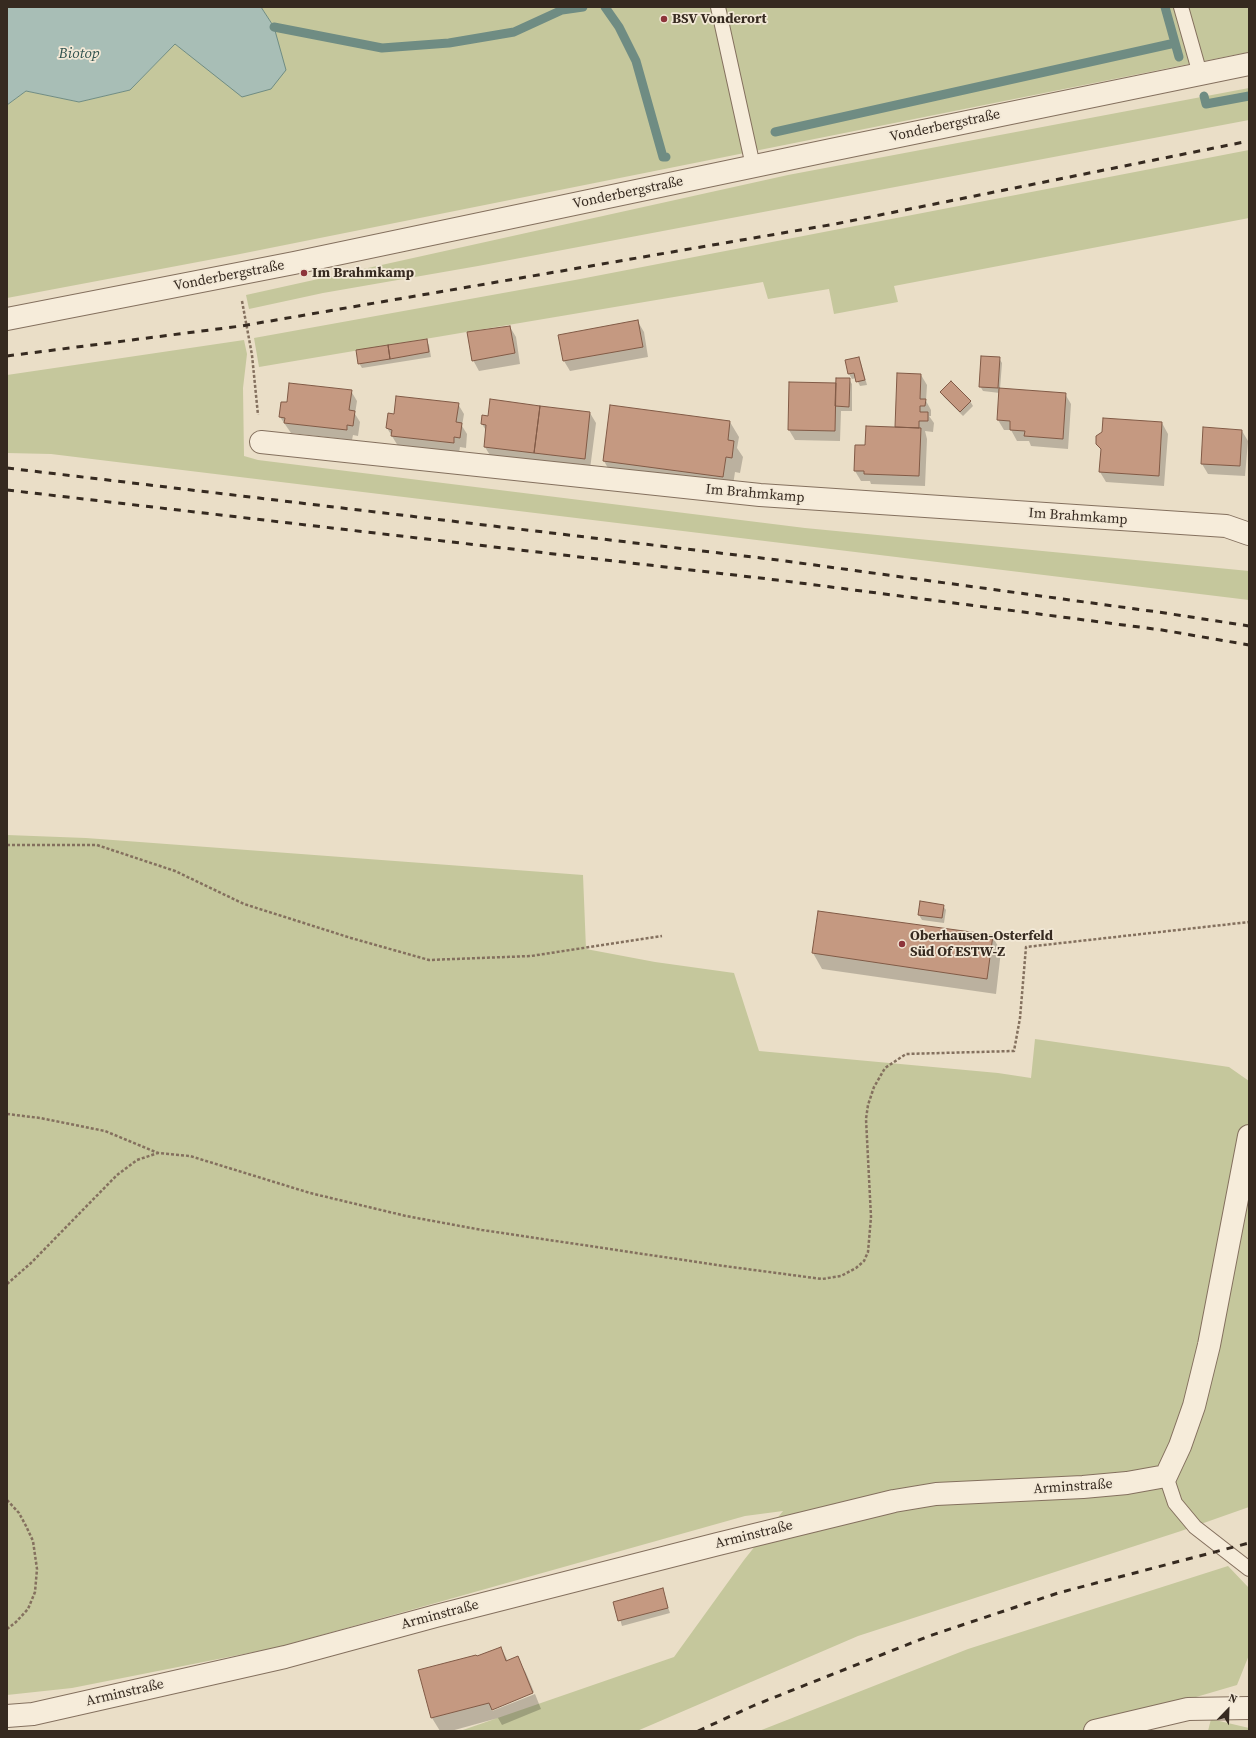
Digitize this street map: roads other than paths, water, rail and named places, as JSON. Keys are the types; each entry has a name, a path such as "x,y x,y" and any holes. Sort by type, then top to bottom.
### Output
{"street":[{"name":"Vonderbergstraße","path":"7,319 302,262 754,166 1249,64"},
{"name":"Im Brahmkamp","path":"261,442 760,496 1226,526 1249,534"},
{"path":"1166,1476 1194,1406 1209,1345 1249,1136"},
{"name":"Arminstraße","path":"7,1716 33,1714 285,1657 436,1616 894,1501 936,1494 1083,1487 1127,1483 1166,1476"},
{"path":"1095,1731 1188,1709 1249,1708"}],"lane":[{"path":"718,7 754,166"},
{"path":"1181,7 1200,74"},
{"path":"1166,1476 1175,1503 1195,1526 1249,1569"}],"water":[{"name":"Biotop","path":"7,7 261,7 274,27 286,70 271,89 242,97 175,44 130,90 79,102 26,91 7,105"}],"waterway":[{"path":"274,27 382,48 449,43 514,32 562,10 583,7"},
{"path":"605,7 619,27 636,61 663,157 666,157"},
{"path":"1165,7 1179,57"},
{"path":"775,132 1175,43"},
{"path":"1204,96 1206,104 1249,96"}],"railway":[{"path":"7,356 241,326 835,224 1249,141"},
{"path":"7,468 778,560 1165,613 1249,626"},
{"path":"7,490 777,580 1162,630 1249,645"},
{"path":"698,1731 755,1705 929,1636 1058,1593 1249,1543"}],"place":[{"name":"BSV Vonderort","path":"664,19"},
{"name":"Im Brahmkamp","path":"304,273"},
{"name":"Oberhausen-Osterfeld Süd Of ESTW-Z","path":"902,944"}]}
